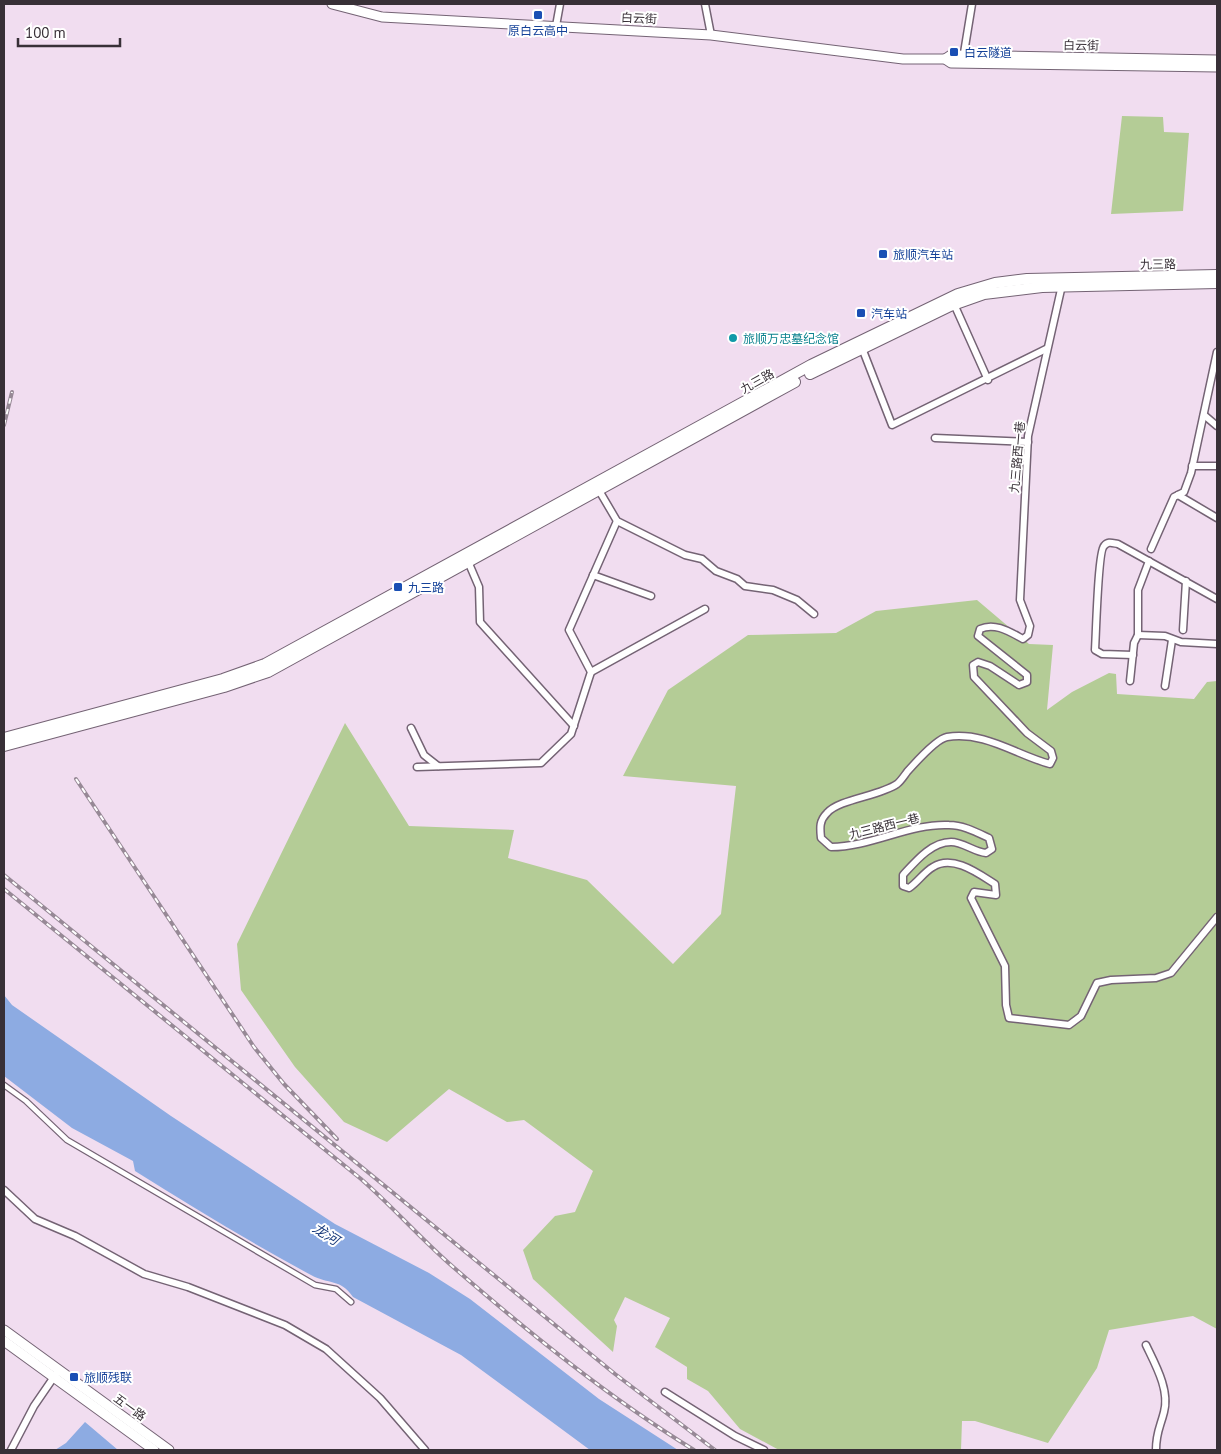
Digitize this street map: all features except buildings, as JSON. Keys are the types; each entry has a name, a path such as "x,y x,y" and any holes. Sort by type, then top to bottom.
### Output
{"highway":[{"name":"九三路","path":"4,738 223,679 258,667 467,558 814,371 954,304 997,292 1062,282 1217,275"},
{"name":"九三路","path":"597,487 811,365 951,297 976,288 1011,280 1217,284"},
{"name":"九三路","path":"4,746 224,687 261,674 282,665 467,558"}],"main road":[{"name":"白云街","path":"332,4 382,17 711,35 903,59 945,59 950,55 963,59 1217,67"},
{"name":"白云街","path":"963,59 1217,60"},
{"name":"五一路","path":"4,1330 56,1375 154,1450"},
{"name":"五一路","path":"4,1341 169,1450"}],"street":[{"path":"556,26 560,4"},
{"path":"705,4 711,35"},
{"path":"963,59 972,4"},
{"name":"九三路西一巷","path":"1062,282 1046,349 1028,442 1020,600 1030,626 1028,635 1023,639 1004,629 988,625 980,628 978,636 1027,675 1027,682 1019,685 990,666 978,662 973,665 974,677 1027,732 1051,751 1053,758 1050,764 1035,760 996,742 972,737 946,737 933,747 898,784 837,805 827,812 820,824 821,838 831,847 845,847 924,827 949,825 972,829 989,838 992,849 986,853 952,842 936,846 920,857 903,875 903,886 909,888 934,866 953,863 973,870 996,884 996,895 974,892 971,898 1005,966 1006,1005 1009,1018 1068,1025 1082,1016 1097,983 1111,980 1156,978 1171,973 1217,917"},
{"path":"954,304 988,380"},
{"path":"862,348 892,425 988,380 1046,349"},
{"path":"1151,549 1174,497 1184,492 1192,466 1217,352"},
{"path":"1204,415 1217,426"},
{"path":"935,438 1028,442"},
{"path":"1192,466 1217,466"},
{"path":"597,487 616,521 685,555 702,559 716,571 737,579 745,586 773,590 797,600 814,614"},
{"path":"1178,495 1217,518"},
{"path":"591,672 569,630 616,521"},
{"path":"1133,655 1102,654 1095,650 1102,548 1110,542 1118,544 1217,599"},
{"path":"467,558 479,587 479,614 485,629 574,726"},
{"path":"1130,681 1134,643 1138,636 1138,590 1149,561"},
{"path":"593,575 651,596"},
{"path":"1183,630 1186,581"},
{"path":"417,767 542,764 571,734 591,672 705,609"},
{"path":"1138,636 1165,636 1181,642 1217,644"},
{"path":"1164,686 1172,640"},
{"path":"411,728 424,755 438,766"},
{"path":"4,1085 26,1101 67,1140 315,1285 336,1289 351,1302"},
{"path":"4,1190 35,1219 75,1236 144,1274 188,1287 285,1325 326,1349 380,1398 425,1450"},
{"path":"1146,1345 1158,1370 1165,1396 1165,1411 1156,1435 1156,1450"},
{"path":"10,1450 34,1406 56,1375"},
{"path":"664,1392 736,1436 764,1450"}],"green space":[{"path":"1122,116 1163,117 1164,132 1189,133 1183,211 1111,214"},
{"path":"977,600 1029,644 1053,645 1047,710 1072,692 1109,673 1116,674 1117,694 1194,699 1207,682 1217,681 1217,1329 1193,1316 1109,1330 1097,1368 1048,1443 975,1421 962,1421 961,1450 779,1450 740,1429 708,1391 687,1379 687,1367 655,1347 670,1318 625,1297 614,1320 617,1326 613,1352 533,1279 523,1250 555,1216 575,1212 593,1171 524,1120 507,1122 449,1089 387,1142 344,1122 295,1067 241,990 237,944 345,723 409,826 514,830 508,858 587,880 673,964 721,914 736,786 623,776 668,690 748,635 836,633 876,611"}],"water":[{"name":"龙河","path":"4,995 12,1005 171,1116 335,1224 429,1273 470,1299 599,1399 678,1450 590,1450 461,1355 353,1297 339,1284 317,1278 266,1250 135,1171 133,1161 72,1128 4,1076"},
{"path":"85,1422 118,1450 55,1450 66,1443"}],"railway":[{"path":"4,425 12,392"},
{"path":"76,779 254,1047 284,1084 337,1139"},
{"path":"4,875 615,1374 715,1450"},
{"path":"4,889 361,1179 452,1266 539,1339 600,1386 694,1450"}],"place":[{"name":"原白云高中","path":"538,15"},
{"name":"白云隧道","path":"954,52"},
{"name":"旅顺汽车站","path":"883,254"},
{"name":"汽车站","path":"861,313"},
{"name":"旅顺万忠墓纪念馆","path":"733,338"},
{"name":"九三路","path":"398,587"},
{"name":"旅顺残联","path":"74,1377"}]}
